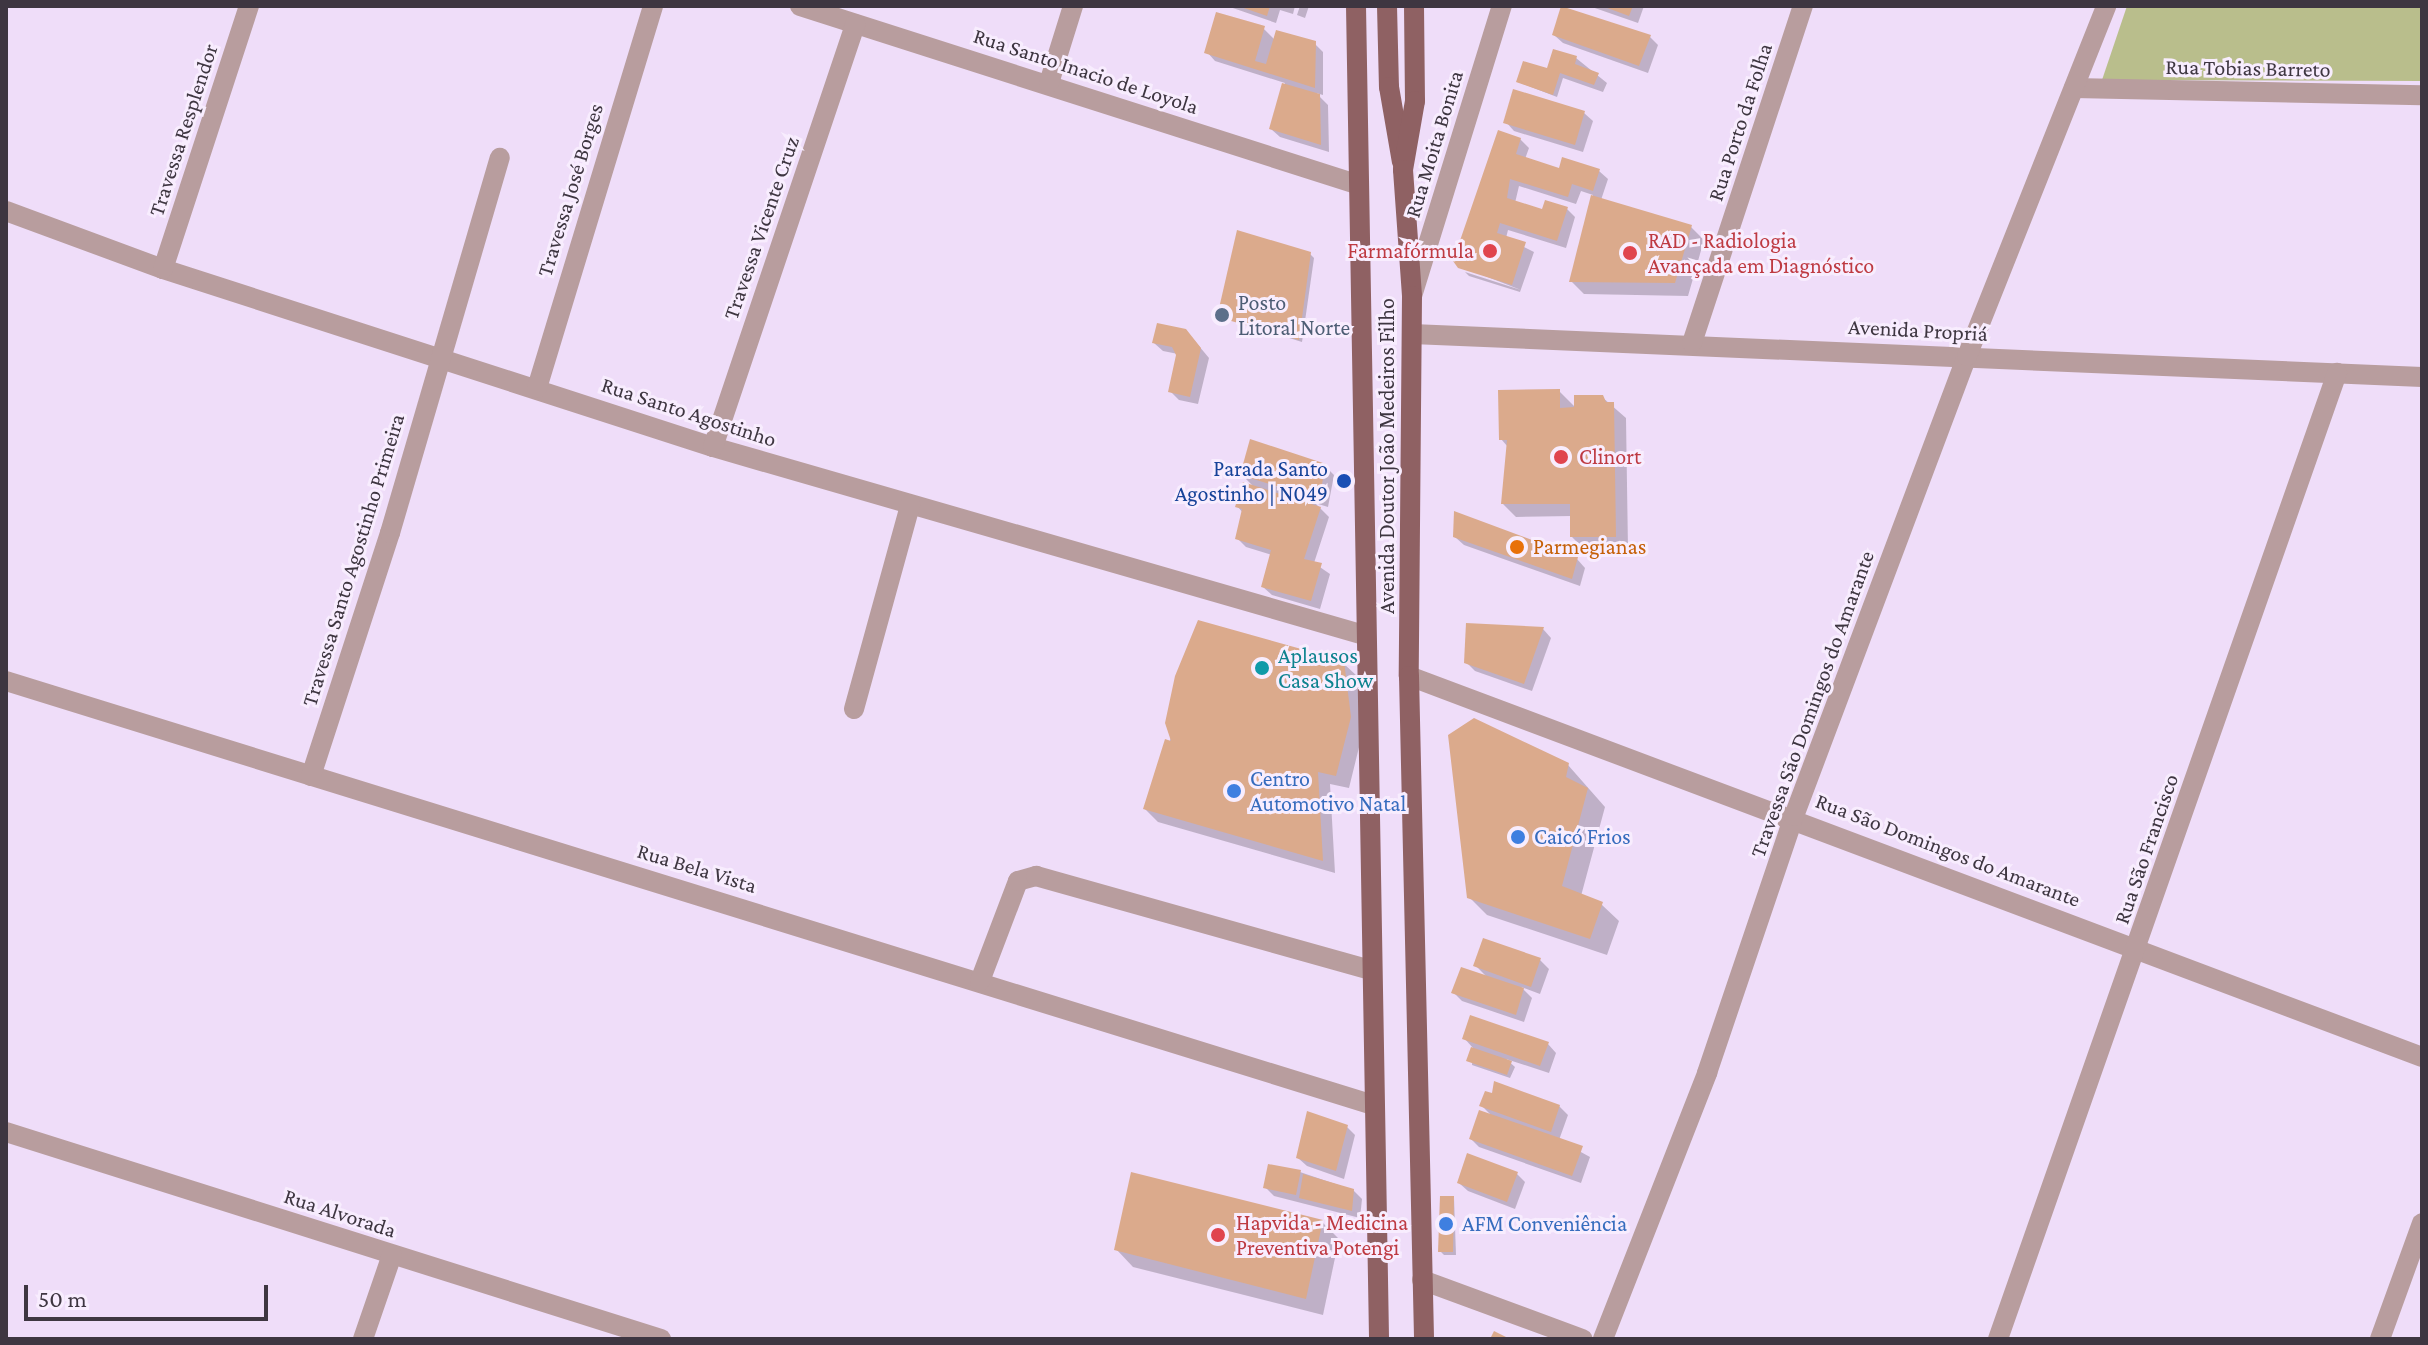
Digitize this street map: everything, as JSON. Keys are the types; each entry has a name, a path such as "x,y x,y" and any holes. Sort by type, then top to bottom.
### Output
{"main road":[{"name":"Avenida Doutor João Medeiros Filho","path":"1356,6 1356,184 1379,1339"},
{"path":"1387,6 1389,87 1403,170"},
{"name":"Avenida Doutor João Medeiros Filho","path":"1414,6 1415,101 1403,170 1412,296 1409,676 1424,1339"}],"street":[{"name":"Travessa Resplendor","path":"163,269 249,6"},
{"name":"Travessa José Borges","path":"537,388 653,6"},
{"name":"Rua Santo Inacio de Loyola","path":"800,6 829,10 855,24 1049,83 1356,184"},
{"path":"1049,83 1073,6"},
{"name":"Rua Moita Bonita","path":"1412,296 1502,6"},
{"name":"Rua Porto da Folha","path":"1692,343 1803,6"},
{"name":"Travessa São Domingos do Amarante","path":"1603,1339 1707,1073 1794,816 1967,356 2106,6"},
{"name":"Travessa Vicente Cruz","path":"713,447 855,24"},
{"name":"Rua Tobias Barreto","path":"2074,88 2422,95"},
{"name":"Travessa Santo Agostinho Primeira","path":"311,776 390,533 500,158"},
{"name":"Rua Santo Agostinho","path":"6,211 163,269 713,447 1364,635"},
{"name":"Avenida Propriá","path":"1412,334 1692,343 2422,377"},
{"name":"Rua São Francisco","path":"1998,1339 2337,373"},
{"path":"854,709 910,505"},
{"name":"Rua São Domingos do Amarante","path":"1409,676 1794,816 2422,1057"},
{"name":"Rua Bela Vista","path":"6,681 1373,1105"},
{"path":"980,981 1018,881 1036,876 1370,970"},
{"name":"Rua Alvorada","path":"6,1132 661,1339"},
{"path":"2380,1339 2422,1223"},
{"path":"363,1339 392,1255"},
{"path":"1422,1280 1582,1339"}],"green space":[{"path":"2127,6 2422,6 2422,81 2102,80"}],"building":[{"path":"1238,6 1270,6 1267,16"},
{"path":"1561,6 1651,35 1639,66 1552,35"},
{"path":"1602,6 1633,6 1629,16"},
{"path":"1216,12 1265,26 1255,61 1266,64 1276,30 1316,41 1315,88 1204,53"},
{"path":"1553,49 1577,56 1575,64 1599,73 1594,85 1560,73 1553,95 1516,82 1523,61 1547,68"},
{"path":"1282,83 1320,94 1321,145 1269,129"},
{"path":"1513,89 1585,111 1575,145 1503,123"},
{"path":"1498,130 1521,138 1516,154 1559,168 1562,157 1600,169 1593,191 1572,184 1568,197 1510,179 1507,198 1542,209 1545,200 1568,207 1557,241 1500,223 1497,233 1526,242 1512,285 1458,268 1453,261"},
{"name":"RAD - Radiologia Avançada em Diagnóstico","path":"1591,195 1692,225 1675,283 1569,282"},
{"path":"1237,230 1311,252 1299,340 1217,317"},
{"path":"1157,323 1186,329 1201,348 1190,397 1168,392 1176,355 1172,347 1152,343"},
{"name":"Clinort","path":"1560,389 1560,408 1574,407 1574,395 1603,395 1606,402 1614,402 1616,537 1570,537 1570,504 1501,504 1507,440 1499,440 1498,390"},
{"path":"1250,439 1326,464 1319,499 1240,475"},
{"path":"1243,482 1321,507 1304,559 1322,563 1311,601 1261,587 1271,550 1235,539 1242,509 1235,507"},
{"name":"Parmegianas","path":"1454,511 1578,557 1572,579 1453,537"},
{"path":"1198,620 1344,661 1351,717 1336,776 1318,772 1323,861 1143,809 1165,739 1171,741 1165,723 1175,676"},
{"path":"1466,623 1544,627 1524,684 1464,663"},
{"name":"Caicó Frios","path":"1474,718 1569,763 1566,777 1588,788 1562,886 1603,902 1590,939 1467,898 1448,735"},
{"path":"1483,938 1541,958 1531,987 1473,966"},
{"path":"1461,967 1524,988 1516,1015 1451,993"},
{"path":"1470,1015 1549,1042 1540,1066 1462,1039"},
{"path":"1471,1047 1512,1061 1507,1075 1466,1061"},
{"path":"1494,1081 1560,1105 1551,1132 1479,1106 1485,1091 1492,1093"},
{"path":"1479,1110 1583,1146 1572,1176 1469,1139"},
{"path":"1307,1111 1348,1125 1336,1171 1296,1158"},
{"path":"1467,1153 1518,1172 1507,1202 1457,1183"},
{"path":"1268,1164 1301,1170 1296,1195 1263,1188"},
{"name":"Hapvida - Medicina Preventiva Potengi","path":"1131,1172 1323,1220 1306,1299 1114,1250"},
{"path":"1303,1174 1354,1189 1352,1211 1299,1198"},
{"name":"AFM Conveniência","path":"1440,1196 1454,1196 1453,1252 1438,1252"},
{"path":"1494,1331 1510,1339 1490,1339"}],"place":[{"name":"Farmafórmula","path":"1490,251"},
{"name":"RAD - Radiologia Avançada em Diagnóstico","path":"1630,253"},
{"name":"Posto Litoral Norte","path":"1222,315"},
{"name":"Clinort","path":"1561,457"},
{"name":"Parada Santo Agostinho | N049","path":"1344,481"},
{"name":"Parmegianas","path":"1517,547"},
{"name":"Aplausos Casa Show","path":"1262,668"},
{"name":"Centro Automotivo Natal","path":"1234,791"},
{"name":"Caicó Frios","path":"1518,837"},
{"name":"AFM Conveniência","path":"1446,1224"},
{"name":"Hapvida - Medicina Preventiva Potengi","path":"1218,1235"}]}
